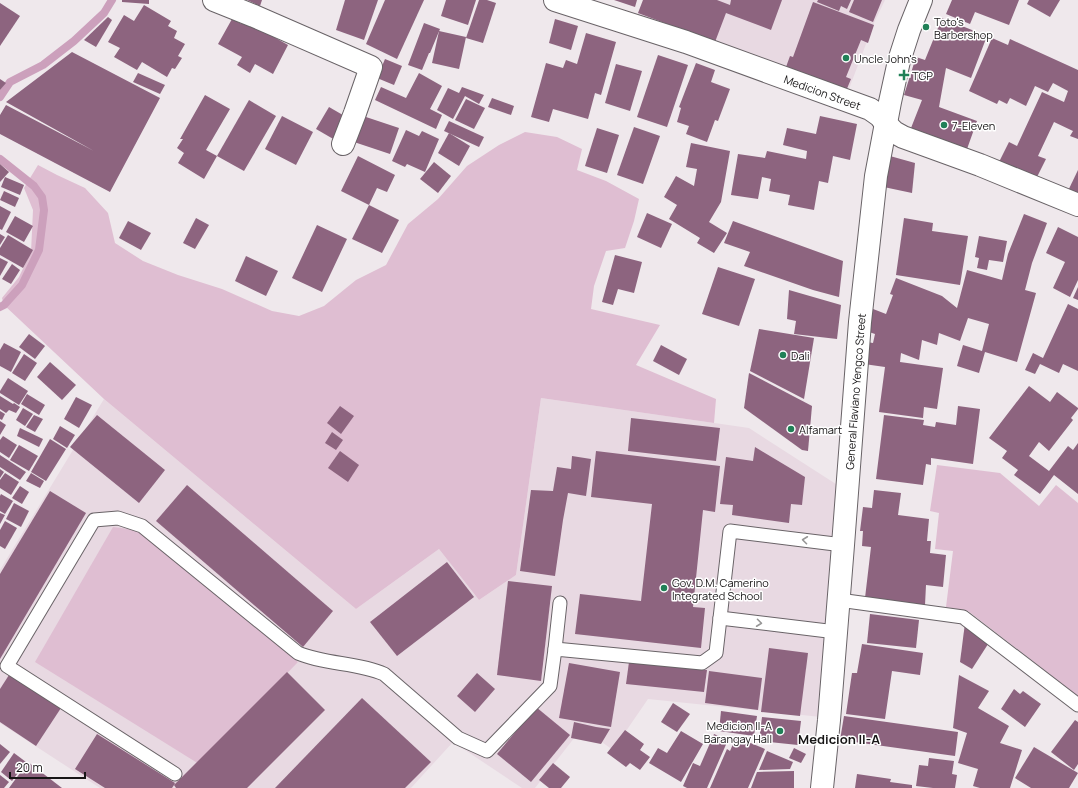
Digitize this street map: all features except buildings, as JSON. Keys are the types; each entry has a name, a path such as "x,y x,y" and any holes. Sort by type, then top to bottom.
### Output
{"street":[{"path":"214,0 371,67 343,144"},
{"name":"Medicion Street","path":"555,0 686,42 870,109 880,116 894,132 903,137 944,151 1078,205"},
{"name":"General Flaviano Yengco Street","path":"822,788 844,545 860,322 876,176 899,62 909,30 921,0"}],"lane":[{"path":"175,774 7,666 94,520 118,518 142,526 298,653 309,658 373,669 384,674 458,738 487,751 550,686 560,603"},
{"path":"555,649 702,662 716,653 730,531 844,545"},
{"path":"839,600 962,617 1078,705"},
{"path":"720,618 836,632"}],"shaded area":[{"path":"643,0 885,0 874,23 847,94 636,19"},
{"path":"525,132 557,137 582,149 577,170 606,181 639,199 634,221 625,248 606,251 594,286 591,309 660,325 636,365 716,399 714,423 541,398 516,575 479,600 439,549 356,609 104,399 4,305 2,298 19,277 31,252 33,210 24,188 38,165 85,188 108,213 115,243 143,261 178,275 222,289 272,311 299,316 324,306 356,280 386,265 408,224 438,199 467,166 499,145"},
{"name":"Gov. D.M. Camerino Integrated School","path":"541,398 749,428 839,486 821,717 648,699 613,750 582,728 535,788 522,788 453,742 411,788 100,788 0,723 0,570 104,399 356,609 439,549 479,600 516,575"},
{"path":"937,465 1000,473 1039,506 1056,485 1078,503 1078,696 968,611 946,607 953,551 935,549 939,513 930,511"},
{"path":"113,527 152,532 298,662 199,764 35,662"}],"waterway":[{"path":"0,97 10,82 43,65 74,41 104,13 112,0"},
{"path":"0,159 34,186 42,197 44,210 39,250 22,285 4,305 0,307"}],"place":[{"name":"Toto's Barbershop","path":"926,27"},
{"name":"Uncle John's","path":"846,58"},
{"name":"TGP","path":"904,75"},
{"name":"7-Eleven","path":"944,125"},
{"name":"Dali","path":"783,355"},
{"name":"Alfamart","path":"791,429"},
{"name":"Gov. D.M. Camerino Integrated School","path":"664,588"},
{"name":"Medicion II-A Barangay Hall","path":"780,731"}],"district":[{"name":"Medicion II-A","path":"839,739"}]}
